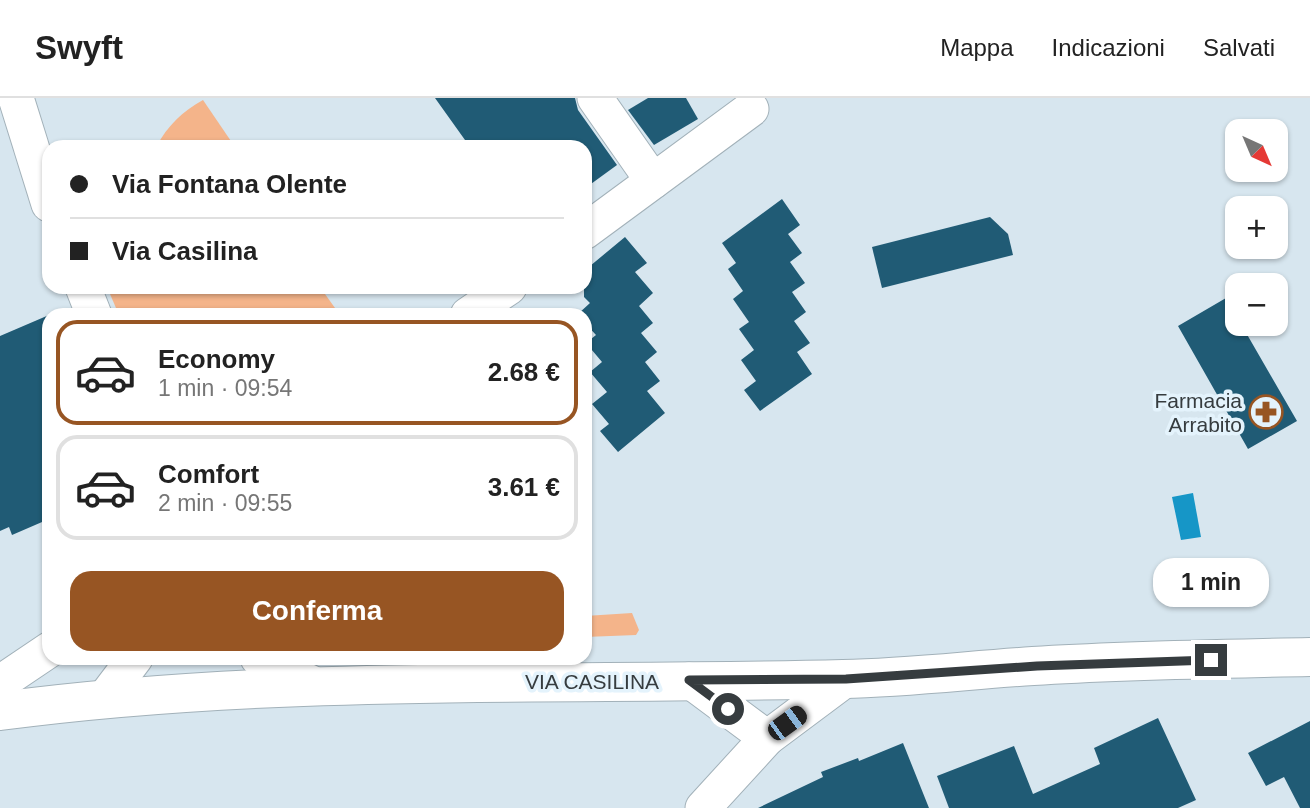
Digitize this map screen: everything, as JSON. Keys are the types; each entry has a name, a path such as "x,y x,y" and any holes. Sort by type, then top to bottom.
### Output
{"main road":[{"name":"VIA CASILINA","path":"0,711 104,699 320,687 509,681 846,679 1077,664 1310,657"}],"street":[{"path":"16,98 42,182"},
{"path":"595,98 653,181"},
{"path":"592,226 751,109"},
{"path":"478,308 499,294"},
{"path":"0,683 42,655"},
{"path":"104,699 106,665"},
{"path":"104,699 130,665"},
{"path":"273,665 320,687"},
{"path":"703,808 767,738 846,679"},
{"path":"689,680 767,738"}],"shaded area":[{"path":"203,100 230,140 160,140 188,109"},
{"path":"110,294 325,294 335,308 116,308"},
{"path":"632,613 639,630 636,635 592,637 592,616"}],"water":[{"path":"1193,493 1201,537 1181,540 1172,497"}],"building":[{"path":"435,98 575,98 578,110 617,165 592,183 592,140 465,140"},
{"path":"648,98 686,98 698,119 654,145 628,110"},
{"path":"782,199 800,225 788,234 802,253 790,262 805,283 792,292 806,312 794,321 810,343 797,352 812,374 760,411 744,390 756,381 741,360 754,350 739,329 749,322 733,299 743,291 728,269 736,263 722,243"},
{"path":"990,217 1008,234 1013,255 882,288 872,247"},
{"path":"625,237 647,263 635,272 653,293 639,306 653,323 641,333 657,352 645,362 660,381 647,391 665,413 618,452 600,431 609,424 592,404 607,392 592,374 592,370 602,362 592,350 592,338 596,335 592,331 592,308 585,308 590,303 584,294 592,294 592,264"},
{"path":"1225,299 1225,336 1248,336 1297,421 1248,449 1178,326"},
{"path":"42,318 42,522 12,535 9,527 0,531 0,336"},
{"path":"1158,718 1196,800 1178,808 949,808 937,776 1014,746 1033,794 1100,764 1094,748"},
{"path":"1310,721 1310,808 1300,808 1284,777 1266,786 1248,753"},
{"path":"903,743 929,808 758,808 823,777 821,772 858,758 859,761"}],"place":[{"name":"Farmacia Arrabito","path":"1266,412"}],"route":[{"path":"728,709 689,680 846,679 1037,666 1211,660"}]}
